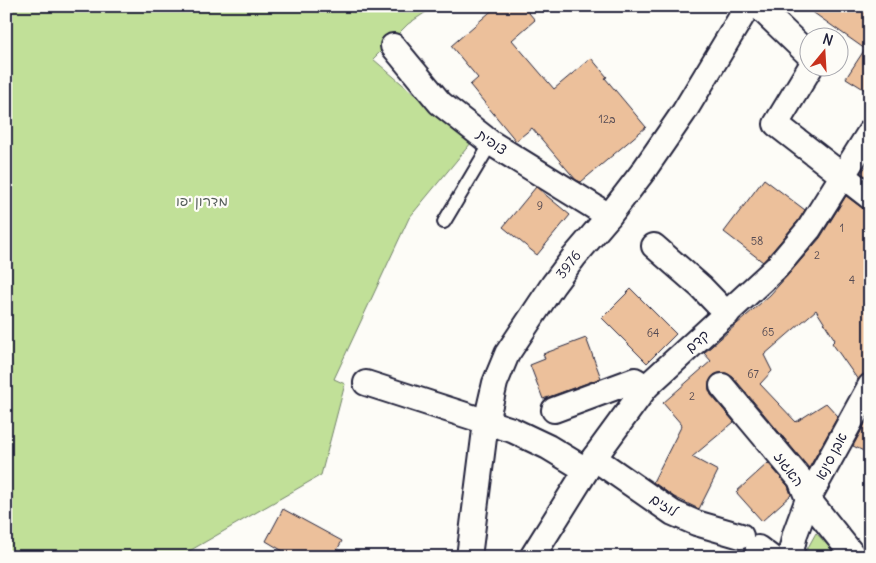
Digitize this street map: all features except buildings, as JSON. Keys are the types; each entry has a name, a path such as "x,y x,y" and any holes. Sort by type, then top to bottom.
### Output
{"street":[{"name":"3976","path":"469,557 486,422 494,383 500,368 514,342 558,278 609,216 684,112 748,6"},
{"path":"758,6 798,44"},
{"name":"צופית","path":"394,46 440,103 492,143 609,216"},
{"path":"804,78 776,124 870,197"},
{"name":"קדם","path":"532,557 590,464 646,387 778,267 809,229 870,132"},
{"path":"654,246 701,287 726,314"},
{"path":"554,410 635,380 646,387"},
{"name":"לוזים","path":"366,383 531,438 590,464 673,513 756,547"},
{"name":"האגוז","path":"722,386 800,479 808,499 852,554"},
{"name":"אבן סינא","path":"790,557 795,534 808,499 870,386"}],"lane":[{"path":"444,222 492,143"}],"green space":[{"name":"מדרון יפו","path":"6,6 435,6 408,24 373,59 471,143 409,218 334,379 345,384 321,475 179,557 6,557"},
{"path":"816,533 839,557 806,557 806,551"}]}
